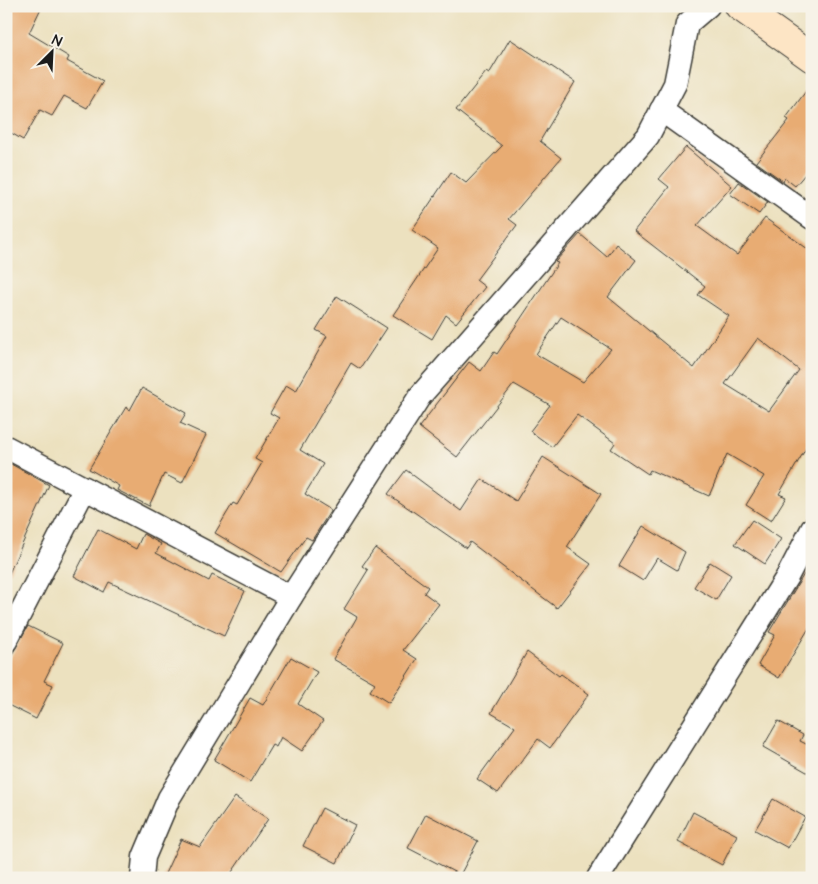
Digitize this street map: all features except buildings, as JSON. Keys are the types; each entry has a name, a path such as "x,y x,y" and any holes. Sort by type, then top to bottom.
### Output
{"main road":[{"path":"739,6 812,58"}],"street":[{"path":"142,878 144,858 169,798 291,597 420,396 648,136 675,84 686,24 708,6"},
{"path":"661,110 812,218"},
{"path":"6,447 291,597"},
{"path":"6,641 85,488"},
{"path":"598,878 787,578 812,529"}]}
